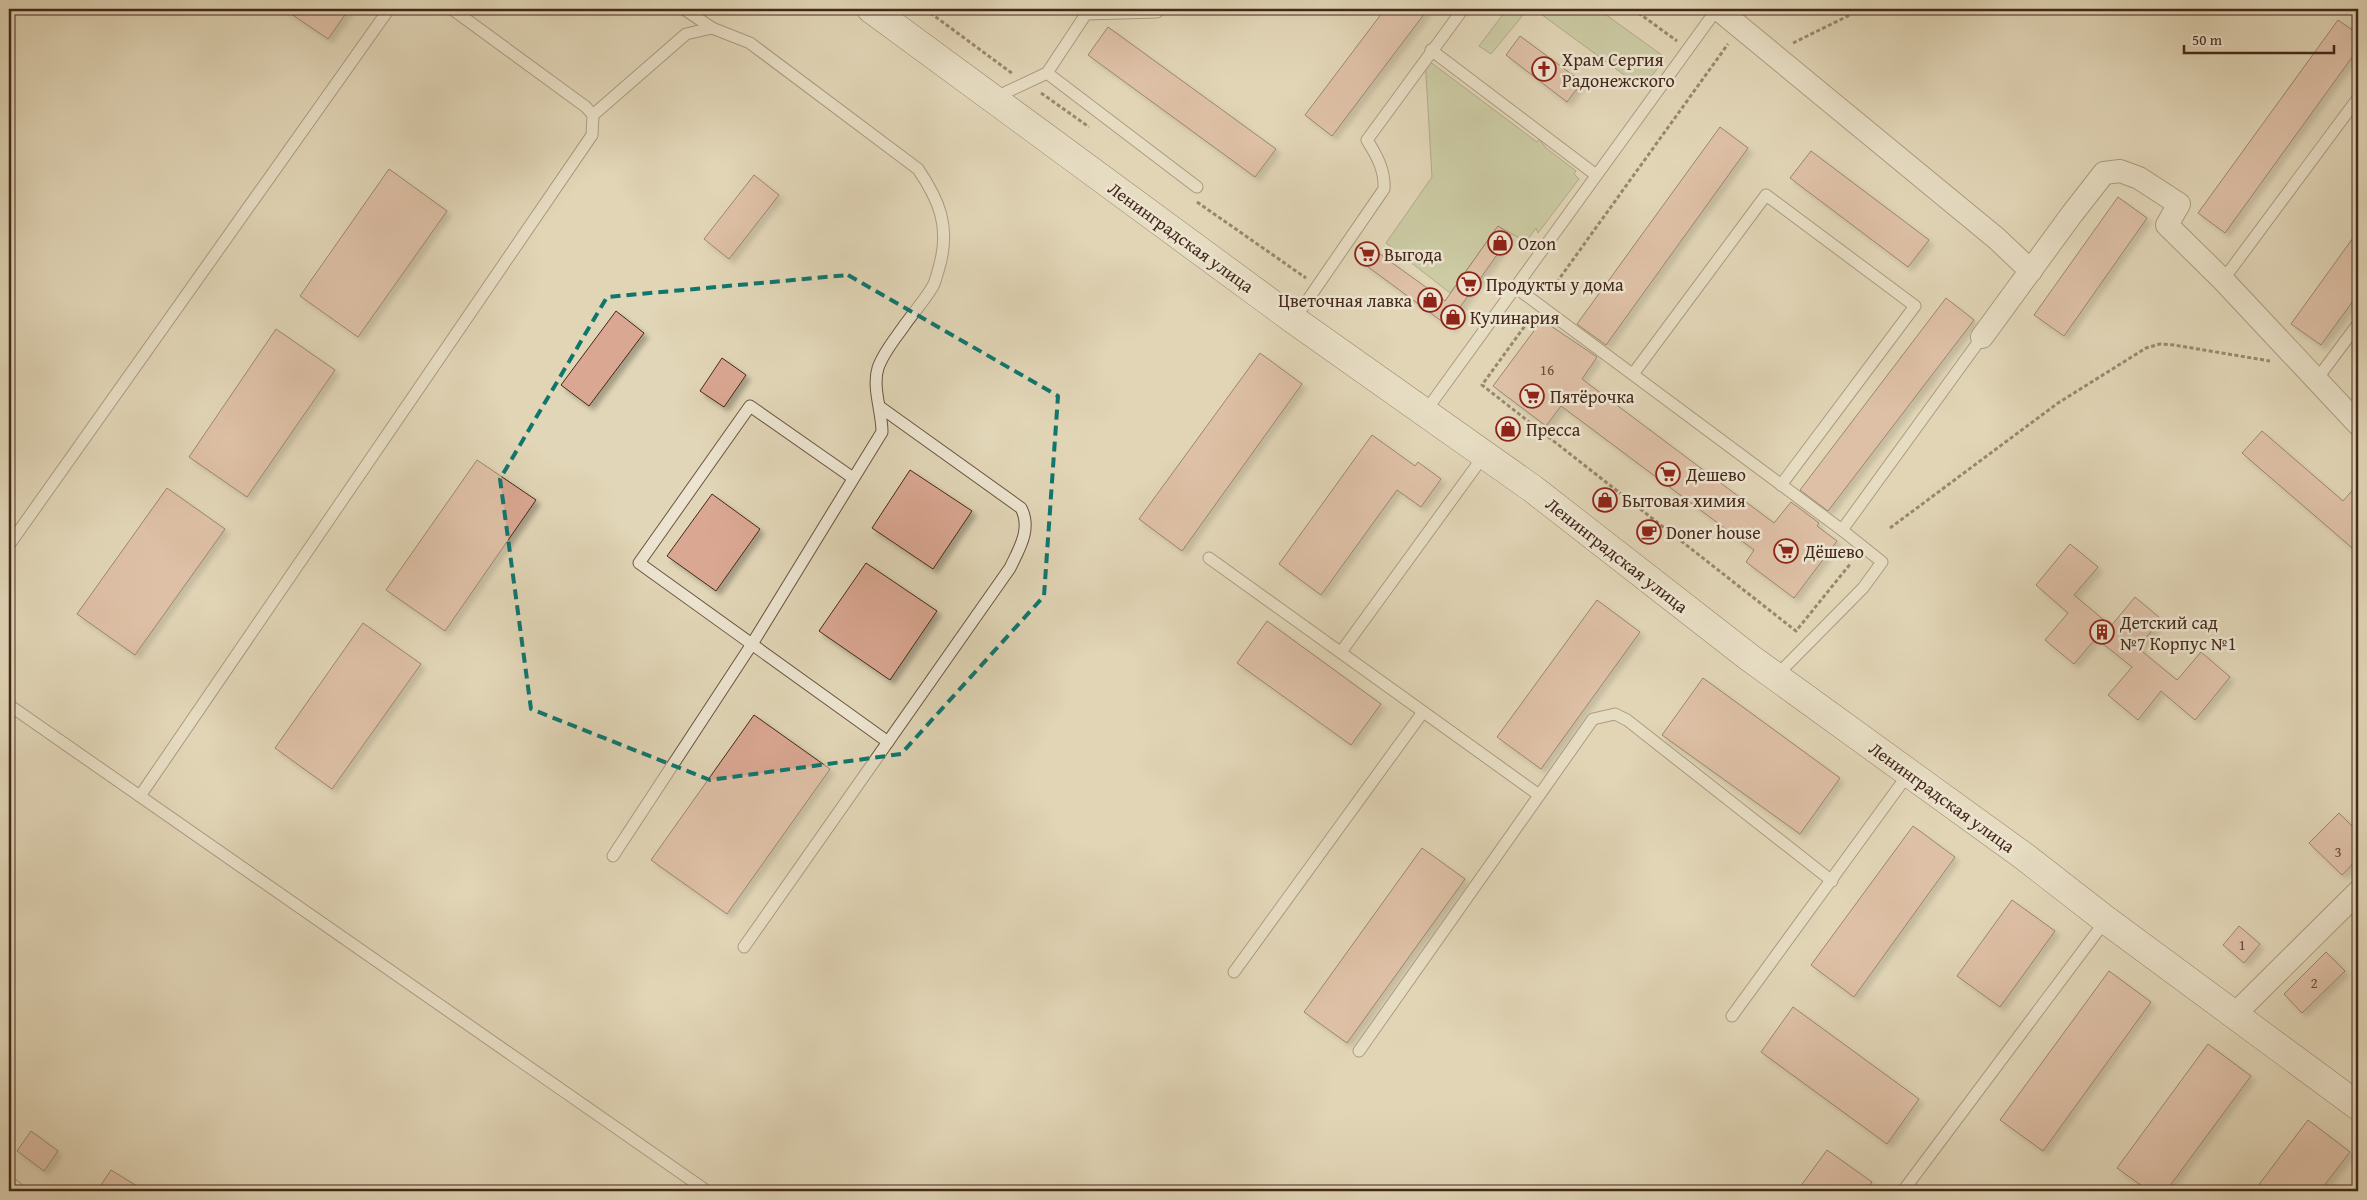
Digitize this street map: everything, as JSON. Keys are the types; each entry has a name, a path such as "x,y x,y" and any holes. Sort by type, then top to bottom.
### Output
{"street":[{"name":"Ленинградская улица","path":"871,9 1294,320 1485,454 1776,676 2025,858 2358,1106"},
{"path":"1718,9 1996,238 2031,271"},
{"path":"1982,337 2104,173 2120,171 2139,178 2179,204 2167,226 2223,280 2358,424"},
{"path":"2235,1014 2358,892"}],"lane":[{"path":"9,545 389,9"},
{"path":"140,796 592,135 593,115 586,107 452,9"},
{"path":"613,856 752,644 882,432 876,384 878,368 886,352 933,285 944,247 945,233 933,190 918,169 750,43 712,28 684,9"},
{"path":"992,99 1027,84 1046,73 1086,14 1158,12 1160,9"},
{"path":"1294,320 1384,189 1384,178 1379,160 1367,140 1462,9"},
{"path":"1425,412 1718,9"},
{"path":"593,115 686,34 712,28"},
{"path":"1431,50 1596,175"},
{"path":"1046,73 1197,186"},
{"path":"2223,280 2358,98"},
{"path":"1634,374 1766,195 1915,306 1781,485"},
{"path":"1515,287 1634,374 1882,562 1863,588 1776,676"},
{"path":"2317,379 2358,324"},
{"path":"1842,530 1982,337"},
{"path":"853,478 750,406 638,563 888,742"},
{"path":"744,947 1010,568 1024,536 1026,517 1021,508 880,406"},
{"path":"1341,652 1485,454"},
{"path":"1209,558 1539,796"},
{"path":"9,705 695,1188 707,1191"},
{"path":"1234,972 1423,712"},
{"path":"1359,1051 1593,719 1616,714 1627,720 1832,880"},
{"path":"1732,1016 1909,773"},
{"path":"1903,1191 2106,920"}],"path":[{"path":"1634,9 1688,49"},
{"path":"1772,54 1862,9"},
{"path":"2352,9 2358,13"},
{"path":"1890,528 2058,403 2146,348 2160,344 2174,345 2271,362"}],"highlighted area":[{"path":"848,275 1058,396 1044,596 901,754 710,780 531,709 500,479 607,297"}],"green space":[{"path":"1507,9 1528,9 1491,54 1479,46"},
{"path":"1534,9 1598,9 1666,58 1642,88"},
{"path":"1425,58 1537,142 1539,139 1546,148 1576,171 1574,174 1579,179 1538,233 1536,228 1526,242 1498,226 1450,293 1386,243 1432,177"}],"building":[{"path":"284,9 349,9 328,39"},
{"path":"1385,9 1428,9 1332,136 1305,115"},
{"path":"2338,20 2358,34 2358,49 2225,233 2198,213"},
{"path":"1108,27 1276,149 1255,177 1088,55"},
{"name":"Храм Сергия Радонежского","path":"1520,36 1582,82 1567,102 1506,55"},
{"path":"1720,127 1748,148 1606,345 1577,324"},
{"path":"1811,151 1929,240 1908,267 1790,178"},
{"path":"389,169 447,211 358,337 300,296"},
{"path":"754,175 779,195 729,259 704,239"},
{"path":"2118,197 2147,218 2064,336 2034,315"},
{"path":"1498,226 1511,235 1458,310 1462,313 1451,328 1356,258 1366,244 1445,301"},
{"path":"2358,231 2358,294 2321,345 2291,324"},
{"path":"1946,298 1974,320 1828,511 1800,490"},
{"path":"616,311 644,333 589,406 561,385"},
{"path":"1542,320 1597,357 1582,379 1774,523 1791,502 1819,523 1817,526 1837,541 1794,598 1746,562 1754,550 1561,406 1546,426 1493,386"},
{"path":"276,329 335,370 247,497 189,457"},
{"path":"1260,353 1302,384 1182,551 1139,519"},
{"path":"722,358 746,375 724,407 700,391"},
{"path":"2262,431 2343,501 2358,484 2358,553 2242,453"},
{"path":"1372,435 1415,466 1418,462 1441,479 1421,507 1397,490 1321,595 1279,564"},
{"path":"477,460 536,500 445,631 386,590"},
{"path":"910,470 972,511 933,569 872,528"},
{"path":"167,488 225,529 135,655 77,614"},
{"path":"712,494 760,529 716,591 667,556"},
{"name":"Детский сад №7 Корпус №1","path":"2070,544 2098,567 2074,595 2111,626 2135,597 2161,619 2138,648 2177,680 2201,652 2230,677 2195,720 2161,691 2138,720 2108,695 2132,667 2096,638 2074,664 2045,640 2068,613 2036,585"},
{"path":"866,563 937,611 890,680 819,631"},
{"path":"1597,600 1640,632 1541,769 1497,737"},
{"path":"1267,621 1381,704 1351,745 1237,663"},
{"path":"363,623 421,664 332,789 275,748"},
{"path":"1703,678 1840,778 1800,834 1662,735"},
{"path":"754,715 830,769 727,914 651,860"},
{"path":"2339,813 2358,832 2358,858 2342,875 2309,843"},
{"path":"1913,826 1955,857 1854,997 1811,965"},
{"path":"1422,848 1465,879 1347,1043 1304,1012"},
{"path":"2012,900 2055,931 2000,1007 1957,976"},
{"path":"2239,926 2260,944 2244,963 2223,945"},
{"path":"2326,952 2345,971 2302,1013 2284,994"},
{"path":"2109,971 2151,1002 2043,1151 2000,1120"},
{"path":"1793,1007 1919,1099 1887,1144 1761,1052"},
{"path":"2208,1044 2251,1076 2166,1191 2149,1191 2117,1168"},
{"path":"2308,1120 2350,1152 2320,1191 2254,1191"},
{"path":"31,1131 58,1151 44,1171 17,1151"},
{"path":"1827,1150 1872,1182 1865,1191 1797,1191"},
{"path":"111,1170 145,1191 97,1191"}],"place":[{"name":"Храм Сергия Радонежского","path":"1544,69"},
{"name":"Ozon","path":"1500,243"},
{"name":"Выгода","path":"1367,254"},
{"name":"Продукты у дома","path":"1469,284"},
{"name":"Цветочная лавка","path":"1430,300"},
{"name":"Кулинария","path":"1453,317"},
{"name":"Пятёрочка","path":"1532,396"},
{"name":"Пресса","path":"1508,429"},
{"name":"Дешево","path":"1668,474"},
{"name":"Бытовая химия","path":"1605,500"},
{"name":"Doner house","path":"1649,532"},
{"name":"Дёшево","path":"1786,551"},
{"name":"Детский сад №7 Корпус №1","path":"2102,632"}]}
